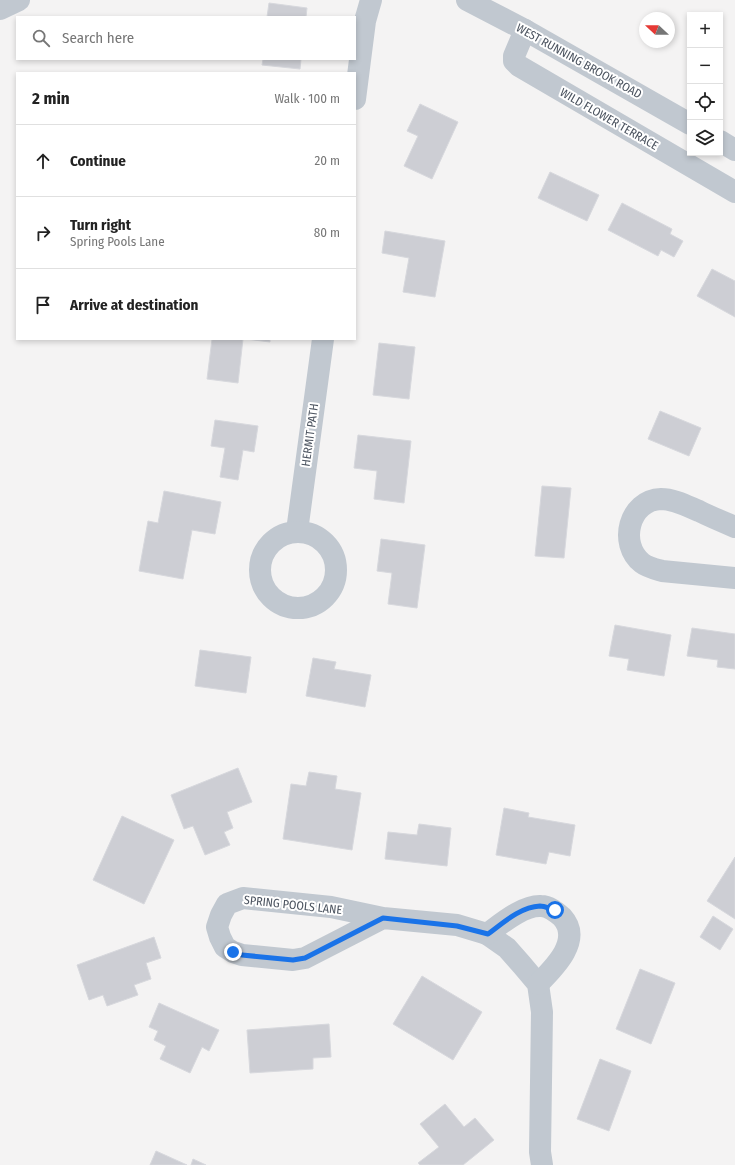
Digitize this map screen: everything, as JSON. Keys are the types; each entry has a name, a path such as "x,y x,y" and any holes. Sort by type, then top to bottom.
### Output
{"street":[{"path":"0,8 19,0"},
{"path":"356,91 365,21 371,0"},
{"name":"WEST RUNNING BROOK ROAD","path":"467,0 525,30 687,122"},
{"name":"WILD FLOWER TERRACE","path":"525,30 514,56 514,61 519,66 735,192"},
{"path":"723,143 735,150"},
{"name":"HERMIT PATH","path":"297,531 323,340"},
{"path":"735,527 677,502 661,499 647,502 638,511 630,522 629,533 630,546 636,557 643,564 662,571 735,578"},
{"name":"SPRING POOLS LANE","path":"383,918 305,958 293,960 242,955 233,952 225,947 217,927 227,904 243,898 331,907 383,918 457,926 488,934 507,948 538,984"},
{"path":"488,934 511,917 528,908 541,906 555,910 566,922 569,937 565,952 555,966 538,984 542,1012 540,1152 542,1165"}],"building":[{"path":"269,3 307,8 306,16 267,16"},
{"path":"263,60 301,60 300,69 262,65"},
{"path":"420,104 458,122 432,179 404,166 418,136 407,131"},
{"path":"550,172 599,195 587,221 538,198"},
{"path":"622,203 672,229 670,234 683,241 674,257 661,250 658,256 608,230"},
{"path":"385,231 445,241 435,297 403,292 409,258 382,253"},
{"path":"712,269 735,281 735,317 697,296"},
{"path":"212,340 243,340 238,383 207,379"},
{"path":"254,340 270,340 270,342"},
{"path":"379,343 415,347 409,399 373,395"},
{"path":"660,411 701,428 689,456 648,439"},
{"path":"215,420 258,426 254,452 243,450 238,480 220,477 225,448 211,446"},
{"path":"358,435 411,441 404,503 374,499 377,471 354,468"},
{"path":"542,486 571,488 564,558 535,556"},
{"path":"164,491 221,502 215,534 192,530 183,579 139,571 148,521 158,523"},
{"path":"381,539 425,545 417,608 388,604 392,573 377,571"},
{"path":"615,625 671,635 664,676 627,670 629,659 609,656"},
{"path":"692,628 735,634 735,669 717,667 718,660 687,656"},
{"path":"200,650 251,657 246,693 195,686"},
{"path":"313,658 336,662 334,669 371,675 365,707 306,696"},
{"path":"238,768 252,802 227,812 233,828 224,832 230,845 205,855 193,826 184,829 171,795"},
{"path":"309,772 337,776 335,789 361,793 352,850 283,839 291,784 306,786"},
{"path":"504,808 529,813 528,817 575,825 570,856 549,852 546,864 496,855"},
{"path":"122,816 174,840 144,904 93,880"},
{"path":"419,824 451,828 447,866 385,859 388,832 417,835"},
{"path":"735,857 735,919 707,901"},
{"path":"713,916 733,929 720,950 700,937"},
{"path":"154,937 161,958 146,963 151,979 134,985 138,995 107,1006 103,995 89,1000 77,965"},
{"path":"640,969 675,983 651,1044 616,1029"},
{"path":"422,976 482,1012 453,1060 393,1024"},
{"path":"159,1003 219,1030 209,1051 202,1047 190,1073 160,1059 166,1046 154,1040 158,1031 149,1027"},
{"path":"329,1024 331,1057 313,1058 313,1069 250,1073 247,1030"},
{"path":"600,1059 631,1071 609,1131 577,1119"},
{"path":"445,1104 464,1127 475,1118 494,1140 463,1165 420,1165 418,1163 439,1147 420,1124"},
{"path":"156,1151 187,1165 150,1165"},
{"path":"193,1159 206,1165 191,1165"}],"route":[{"path":"233,952 242,955 293,960 305,958 383,918 457,926 488,934 511,917 528,908 541,906 555,910"}]}
